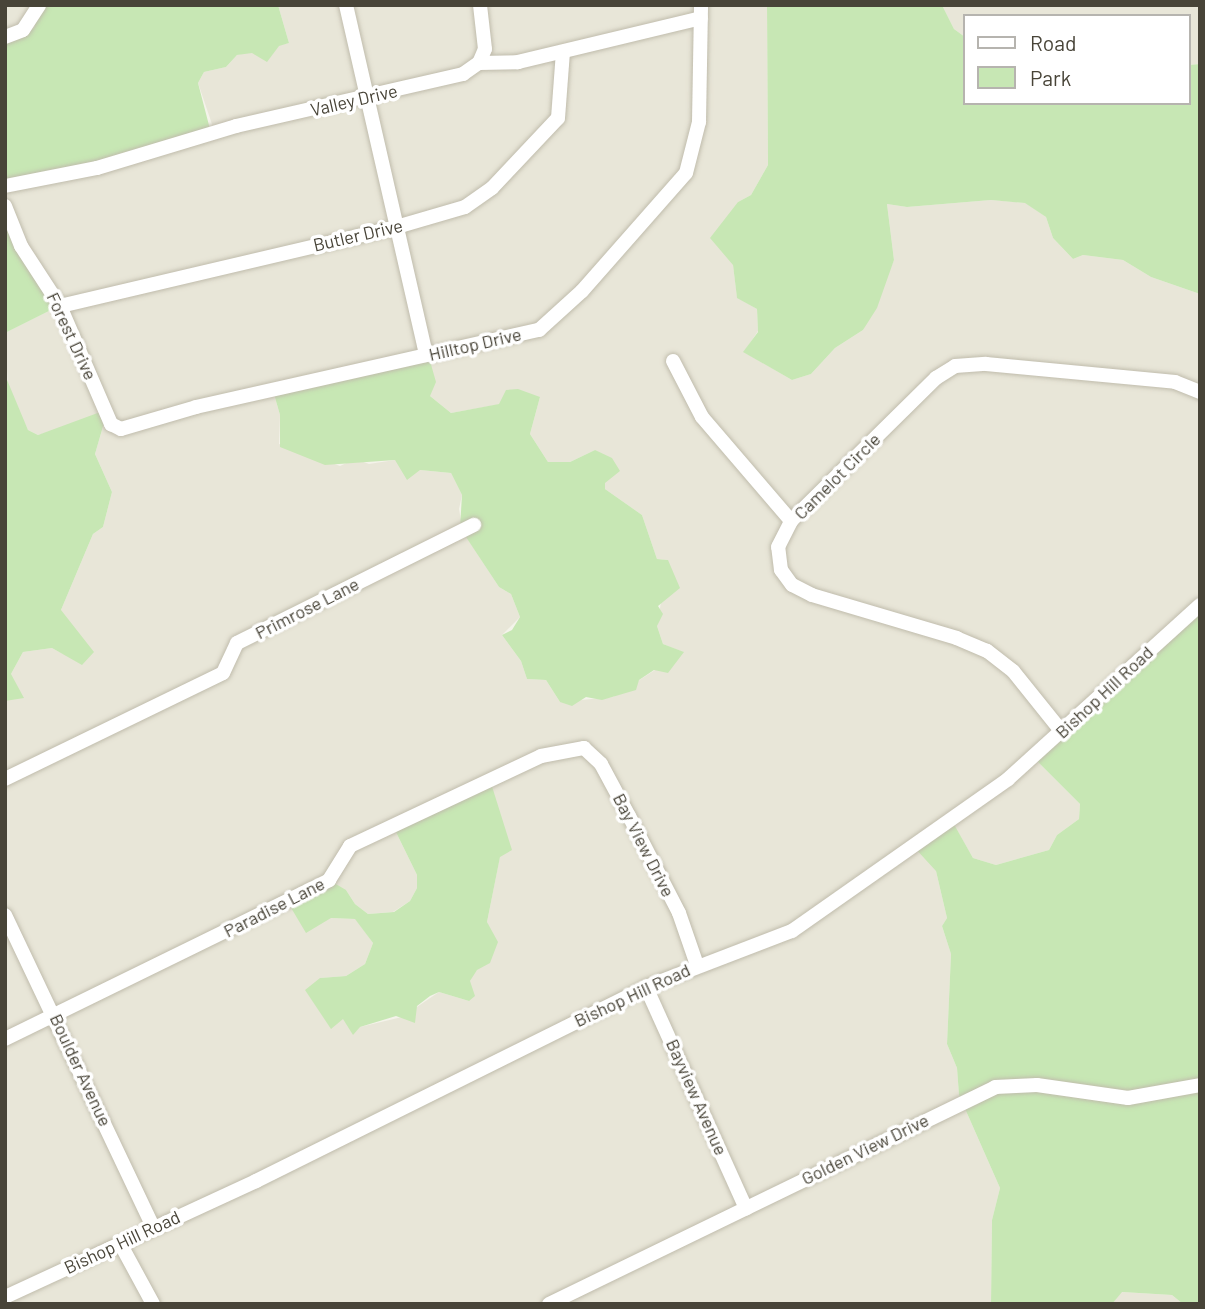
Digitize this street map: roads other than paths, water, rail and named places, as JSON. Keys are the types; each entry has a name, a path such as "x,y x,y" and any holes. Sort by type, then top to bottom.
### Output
{"street":[{"path":"5,37 23,30 39,5"},
{"path":"346,5 393,228 426,355"},
{"path":"479,63 485,49 480,5"},
{"name":"Valley Drive","path":"5,186 97,168 236,126 463,74 479,63 517,62 563,52 701,12"},
{"name":"Hilltop Drive","path":"118,428 539,330 582,291 677,184 693,153 699,122 701,12"},
{"name":"Butler Drive","path":"60,306 393,228 465,207 492,188 558,118 563,52"},
{"name":"Forest Drive","path":"5,206 21,246 60,306 109,420 118,428"},
{"path":"673,361 702,417 791,521"},
{"name":"Camelot Circle","path":"1062,732 1013,671 987,651 792,585 781,570 778,547 791,521 936,378 955,366 1000,365 1175,382 1200,392"},
{"name":"Primrose Lane","path":"5,779 223,673 237,643 474,526"},
{"name":"Bishop Hill Road","path":"5,1297 256,1181 646,987 697,965 753,950 792,932 973,805 1062,732 1200,606"},
{"name":"Bay View Drive","path":"569,750 584,748 601,764 679,913 697,965"},
{"name":"Paradise Lane","path":"5,1039 329,880 349,846 541,755 569,750"},
{"name":"Boulder Avenue","path":"5,915 55,1015 153,1227"},
{"name":"Bayview Avenue","path":"646,987 746,1208"},
{"name":"Golden View Drive","path":"549,1304 995,1087 1037,1085 1128,1098 1200,1085"},
{"path":"121,1245 153,1304"}]}
